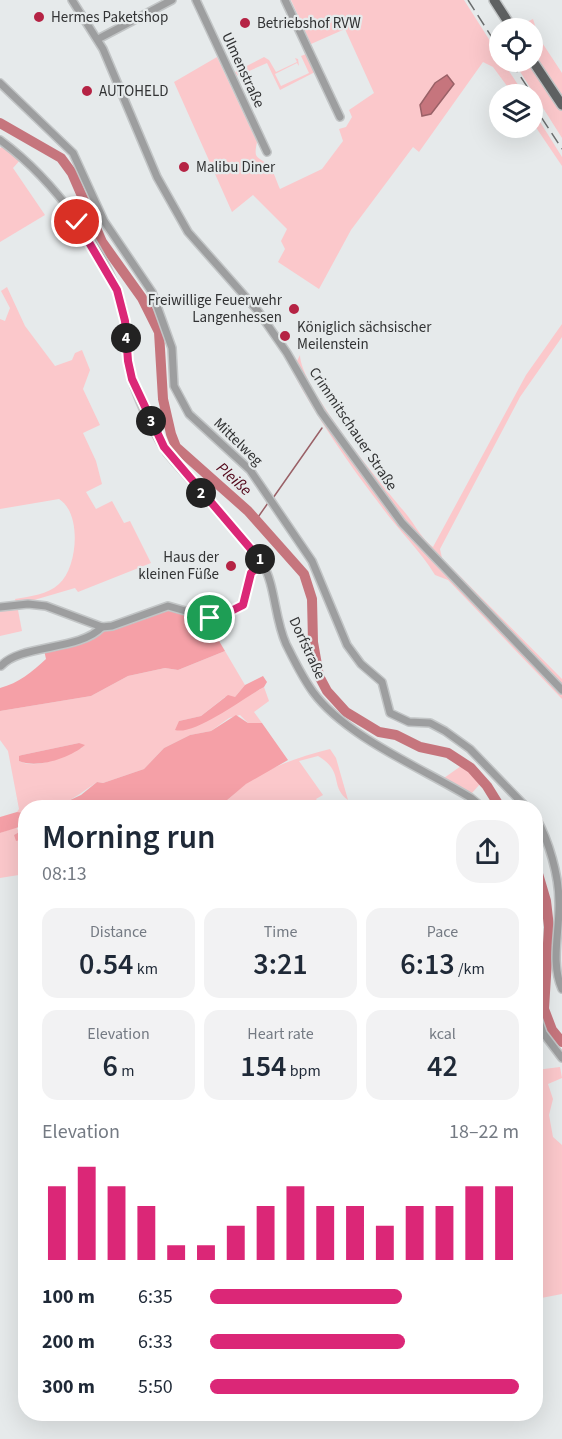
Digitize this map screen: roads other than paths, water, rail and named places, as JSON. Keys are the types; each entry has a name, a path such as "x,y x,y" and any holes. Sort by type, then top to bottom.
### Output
{"main road":[{"path":"494,0 505,18"},
{"path":"540,72 562,105"}],"street":[{"name":"Crimmitschauer Straße","path":"72,0 98,39 158,177 188,232 261,316 285,350 327,421 402,523 562,690"},
{"path":"98,39 172,0"},
{"name":"Ulmenstraße","path":"196,0 267,152"},
{"path":"285,0 340,117"},
{"name":"Mittelweg","path":"0,83 73,153 104,221 147,284 159,309 172,348 174,387 181,404 250,470 296,537 318,573 347,645 361,664 382,682 390,713 409,722 430,723 445,730 474,754 519,800"},
{"name":"Dorfstraße","path":"0,140 44,177 77,222 112,279 125,321 128,361 132,379 164,447 262,562 270,576 278,623 302,676 327,709 353,729 473,800"},
{"path":"0,607 28,604 46,606 102,627 112,626 168,606 180,607 203,618 224,615 245,602 251,573 262,562"},
{"path":"2,666 10,658 71,643 96,633 102,627"},
{"path":"543,836 559,891 556,968 562,989"},
{"path":"543,1033 562,1058"}],"waterway":[{"name":"Pleiße","path":"0,123 61,158 72,173 102,242 142,298 159,332 163,399 176,447 248,511 304,574 312,599 313,642 319,676 327,691 346,712 379,732 396,735 420,747 448,753 471,768 496,800"},
{"path":"273,498 322,428"},
{"path":"256,520 268,503"},
{"name":"Pleiße","path":"543,891 549,927 544,1009 552,1030 562,1042"}],"railway":[{"path":"468,0 489,33"},
{"path":"518,72 525,84"},
{"path":"543,120 562,149"}],"place":[{"name":"Hermes Paketshop","path":"39,17"},
{"name":"Betriebshof RVW","path":"245,23"},
{"name":"AUTOHELD","path":"87,91"},
{"name":"Malibu Diner","path":"184,167"},
{"name":"Freiwillige Feuerwehr Langenhessen","path":"294,309"},
{"name":"Königlich sächsischer Meilenstein","path":"285,336"},
{"name":"Haus der kleinen Füße","path":"231,566"}]}
